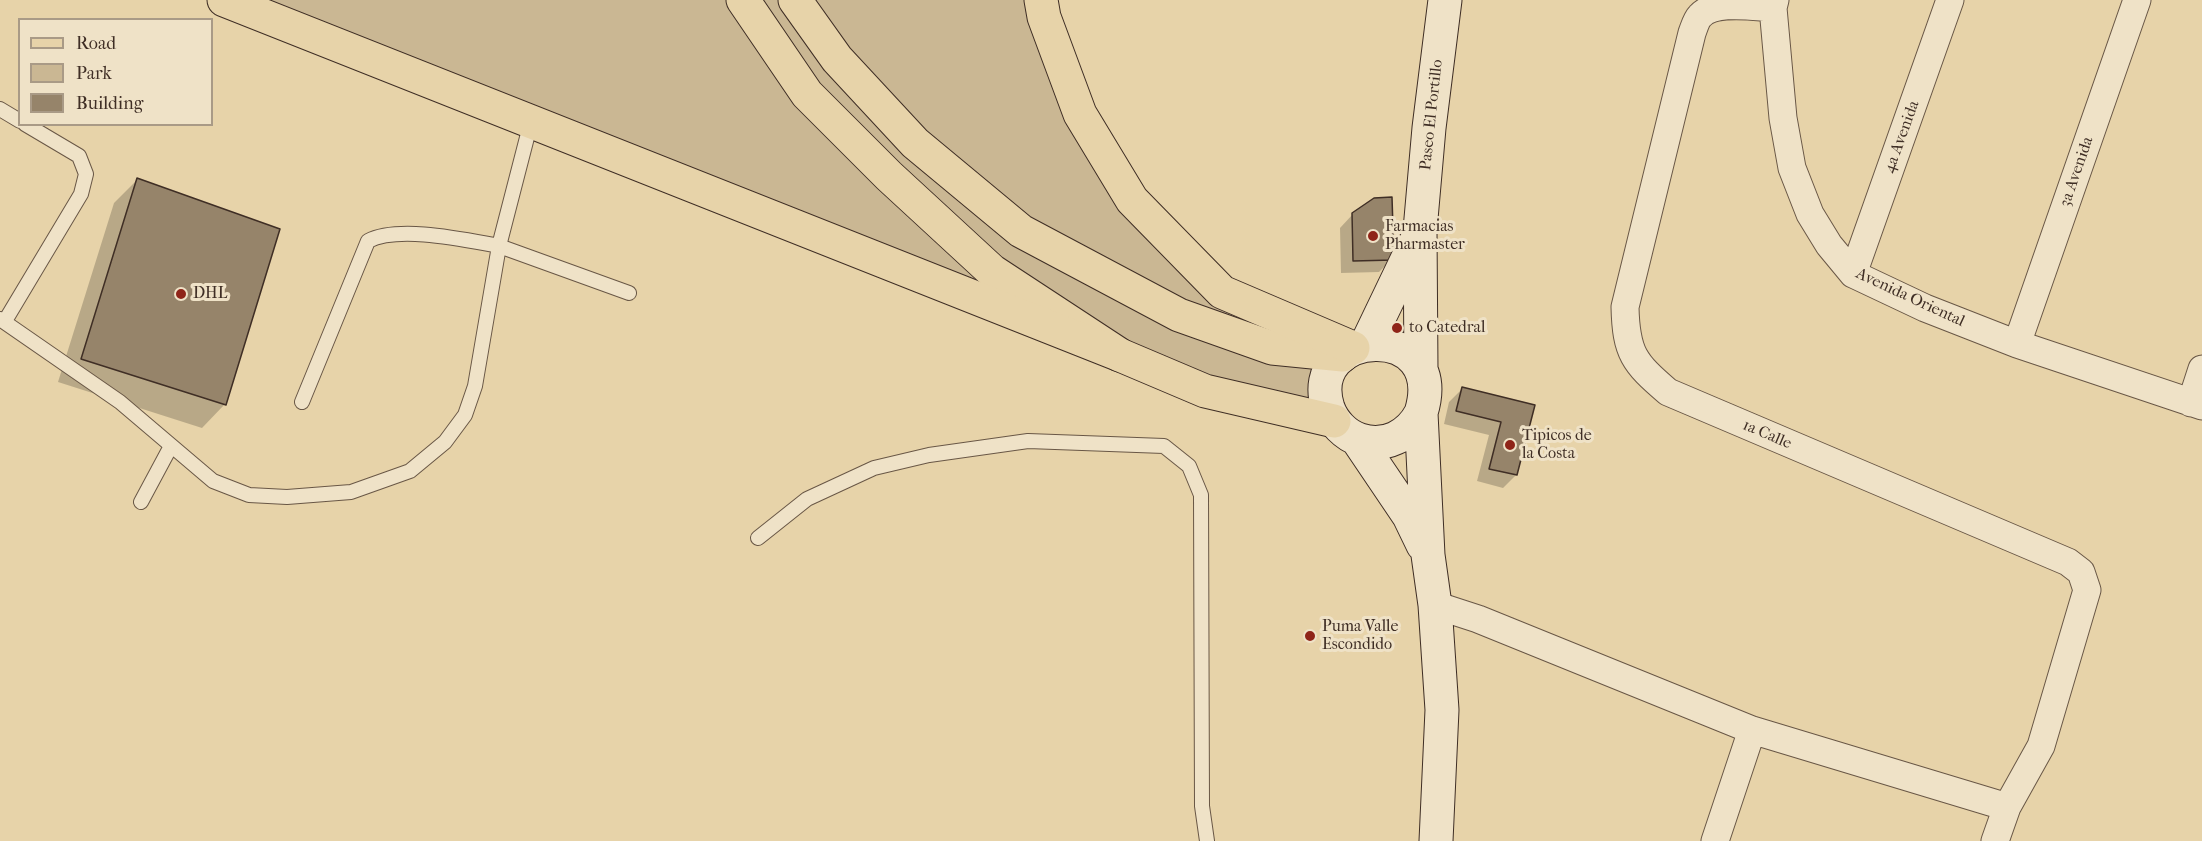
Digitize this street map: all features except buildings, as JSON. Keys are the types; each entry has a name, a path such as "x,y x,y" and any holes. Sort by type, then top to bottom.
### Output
{"main road":[{"path":"224,0 1205,391 1346,430 1375,443 1394,439 1410,429 1421,413"},
{"path":"743,0 807,94 889,176 992,271 1120,356"},
{"path":"795,0 837,59 915,143 1021,231 1179,315 1272,348 1354,349 1389,344 1399,348 1415,362 1421,370 1425,384 1421,413 1428,555 1435,605 1442,710 1436,841"},
{"path":"1041,0 1044,17 1080,114 1132,200 1222,292 1354,349"},
{"name":"Paseo El Portillo","path":"1421,370 1420,230 1429,128 1446,0"},
{"name":"Paseo El Portillo","path":"1354,349 1407,266 1420,230"},
{"path":"1354,349 1329,375 1326,399 1409,516 1428,555"}],"street":[{"name":"4a Avenida","path":"1853,274 1950,0"},
{"name":"3a Avenida","path":"2017,344 2137,0"},
{"name":"Avenida Oriental","path":"1774,4 1783,118 1792,168 1810,214 1828,246 1853,274 1925,308 2017,344 2197,404"},
{"name":"1a Calle","path":"1774,4 1709,8 1700,16 1696,24 1625,307 1625,338 1640,368 1668,392 2068,562 2081,572 2087,590 2041,746 2007,807"},
{"path":"2197,404 2202,369"},
{"path":"1435,605 1478,619 1752,730 2007,807 1995,841"},
{"path":"1715,841 1752,730"}],"lane":[{"path":"0,109 18,120"},
{"path":"28,126 79,156 86,174 81,194 3,320 120,402 213,481 249,495 287,497 351,492 410,471 445,442 465,415 475,386 499,246 531,122"},
{"path":"302,402 368,241 397,234 499,246 629,294"},
{"path":"758,538 807,499 885,465 929,455 1028,441 1164,446 1189,466 1201,495 1202,806 1207,841"},
{"path":"141,502 171,446"}],"green space":[{"path":"224,0 1041,0 1080,114 1222,292 1343,355 1334,421 1205,391"}],"place":[{"name":"Farmacias Pharmaster","path":"1373,236"},
{"name":"DHL","path":"181,294"},
{"name":"to Catedral","path":"1397,328"},
{"name":"Tipicos de la Costa","path":"1510,445"},
{"name":"Puma Valle Escondido","path":"1310,636"}]}
